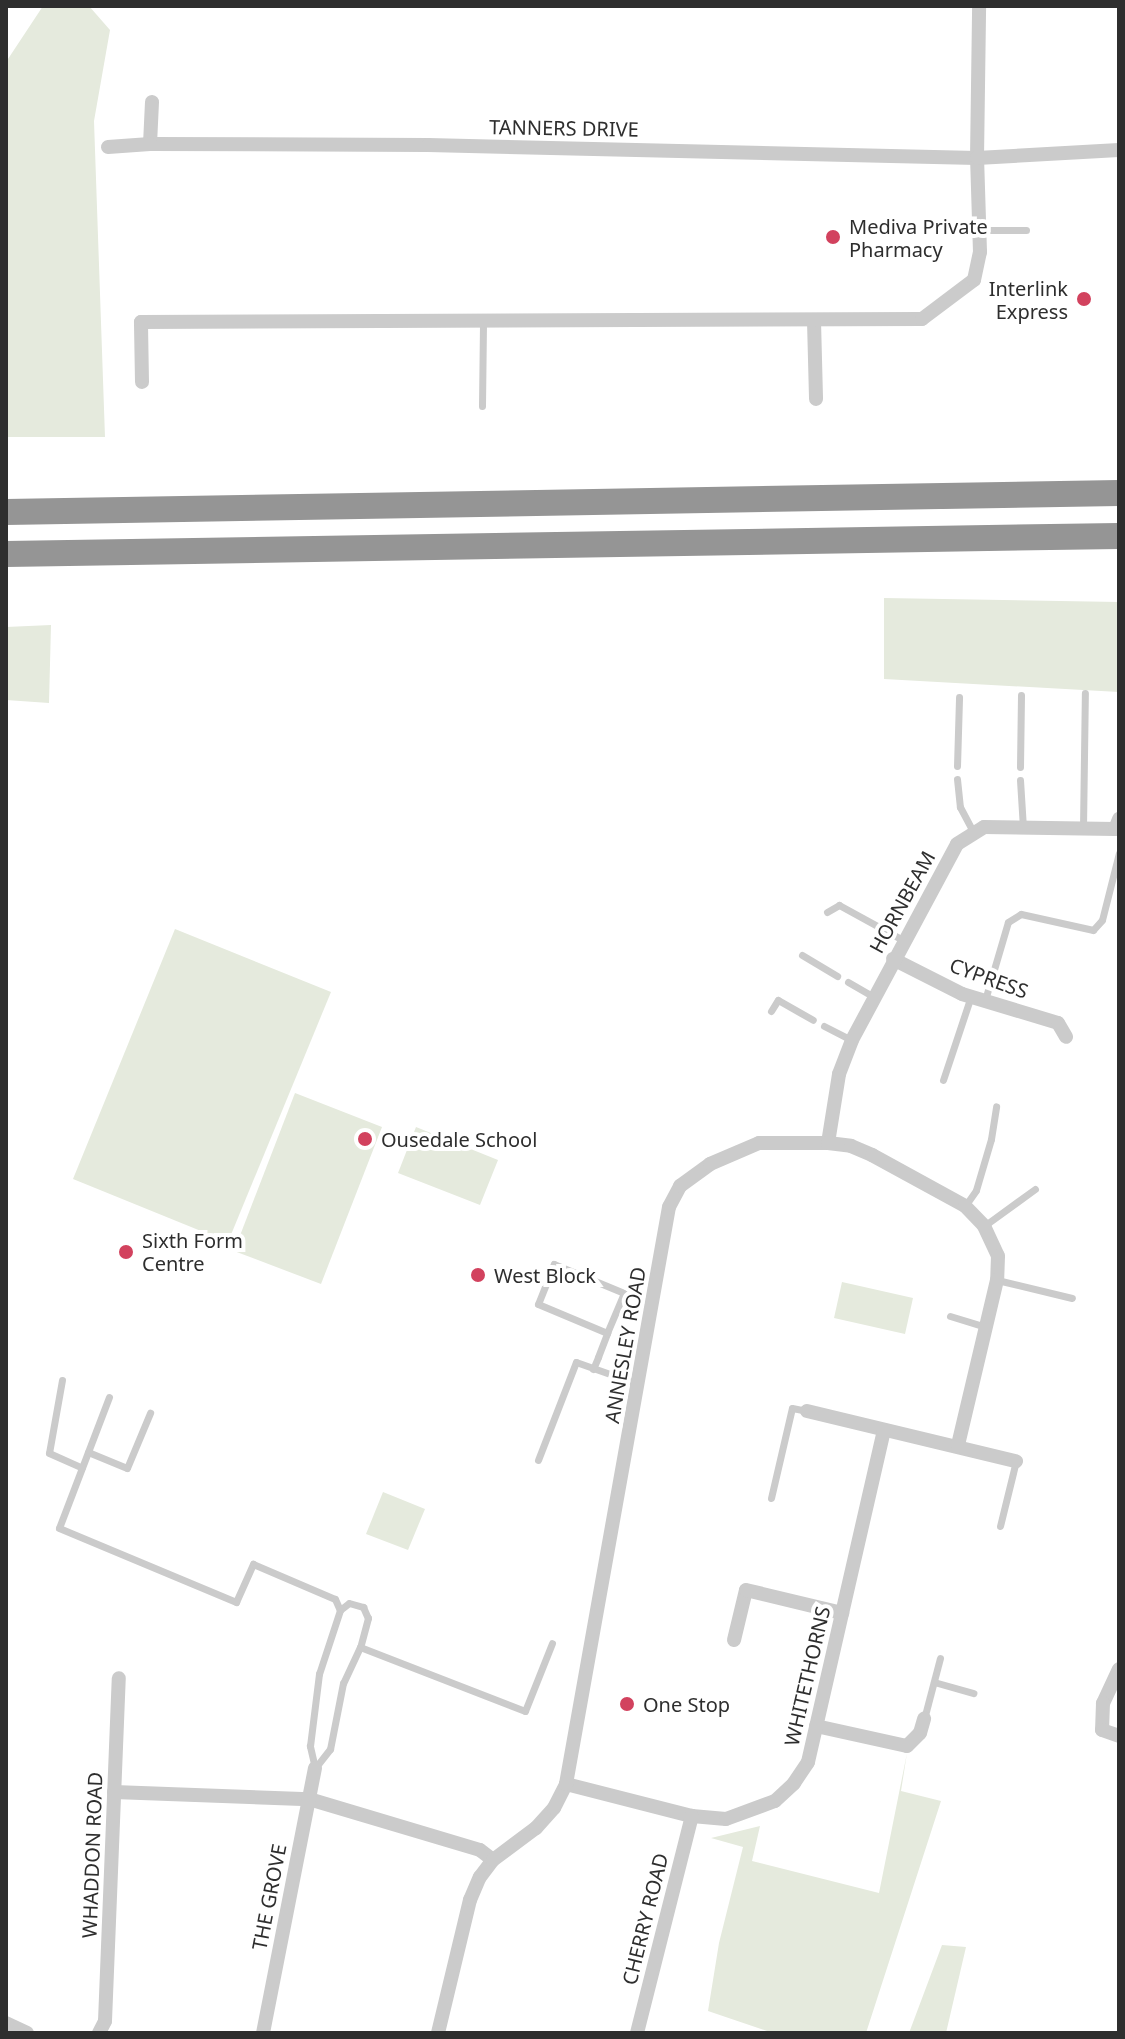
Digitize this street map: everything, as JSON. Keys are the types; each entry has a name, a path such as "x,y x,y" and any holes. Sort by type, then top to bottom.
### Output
{"highway":[{"path":"6,512 1119,493"},
{"path":"6,554 1119,536"}],"street":[{"path":"142,382 141,322 922,319 974,280 980,252 977,158 979,6"},
{"path":"150,144 152,102"},
{"name":"TANNERS DRIVE","path":"108,147 150,144 428,145 977,158 1119,150"},
{"path":"814,321 816,399"},
{"path":"973,831 984,827 1118,830"},
{"name":"HORNBEAM","path":"828,1143 839,1074 852,1040 957,844 973,831"},
{"name":"CYPRESS","path":"893,959 978,998 1058,1023 1066,1037"},
{"name":"ANNESLEY ROAD","path":"438,2033 470,1900 493,1860 536,1828 554,1808 566,1784 669,1207 680,1186 710,1164 759,1143 828,1143 851,1146 872,1155 965,1206 984,1226 998,1256 997,1280 958,1445"},
{"path":"807,1411 1016,1461"},
{"name":"WHITETHORNS","path":"566,1784 692,1816 726,1819 775,1801 794,1783 808,1762 884,1431"},
{"path":"734,1640 746,1590 842,1613"},
{"path":"1119,1669 1103,1703 1102,1730 1119,1736"},
{"name":"WHADDON ROAD","path":"99,2033 105,2021 119,1678"},
{"path":"816,1726 907,1746 920,1733 924,1719"},
{"name":"THE GROVE","path":"263,2033 315,1768"},
{"path":"114,1792 309,1799 480,1850 493,1860"},
{"name":"CHERRY ROAD","path":"637,2033 692,1816"},
{"path":"6,2023 27,2033"}],"lane":[{"path":"979,230 1026,230"},
{"path":"482,406 483,319"},
{"path":"1083,828 1085,693"},
{"path":"1020,767 1021,695"},
{"path":"957,766 959,697"},
{"path":"957,779 960,807 973,831"},
{"path":"1020,780 1023,828"},
{"path":"943,1080 1008,922 1021,914 1093,930 1102,920 1119,853"},
{"path":"827,912 839,905 903,940"},
{"path":"802,955 837,976"},
{"path":"848,982 874,997"},
{"path":"771,1011 778,1000 813,1020"},
{"path":"824,1026 852,1040"},
{"path":"965,1206 976,1190 991,1139 996,1106"},
{"path":"984,1226 1035,1189"},
{"path":"593,1369 624,1293 554,1264 538,1304 607,1333"},
{"path":"997,1280 1072,1298"},
{"path":"950,1316 986,1327"},
{"path":"538,1460 576,1362 638,1384"},
{"path":"62,1380 49,1453 82,1468"},
{"path":"109,1397 59,1528 236,1602 253,1564 335,1599 340,1610"},
{"path":"771,1498 792,1408 807,1411"},
{"path":"88,1452 125,1469 129,1467 150,1413"},
{"path":"1000,1526 1016,1461"},
{"path":"349,1603 363,1607 368,1618 360,1647 343,1683 330,1749 315,1768 310,1746 319,1674 340,1610 349,1603"},
{"path":"360,1647 525,1711 552,1643"},
{"path":"924,1719 940,1658"},
{"path":"934,1682 973,1693"}],"shaded area":[{"path":"43,6 89,6 110,30 94,121 105,437 6,437 6,62"},
{"path":"884,598 1119,602 1119,692 884,679"},
{"path":"51,625 49,703 6,700 6,627"},
{"path":"175,929 331,992 228,1242 73,1179"},
{"path":"295,1093 382,1127 321,1284 234,1251"},
{"path":"416,1127 498,1160 480,1205 398,1173"},
{"path":"842,1282 913,1298 905,1334 834,1318"},
{"path":"383,1492 425,1509 408,1550 366,1534"},
{"path":"907,1753 901,1791 941,1801 866,2033 773,2033 708,2011 719,1943 743,1847 711,1838 760,1826 752,1861 879,1893"},
{"path":"942,1945 966,1947 946,2033 909,2033"}],"place":[{"name":"Mediva Private Pharmacy","path":"833,237"},
{"name":"Interlink Express","path":"1084,299"},
{"name":"Ousedale School","path":"365,1139"},
{"name":"Sixth Form Centre","path":"126,1252"},
{"name":"West Block","path":"478,1275"},
{"name":"One Stop","path":"627,1704"}]}
